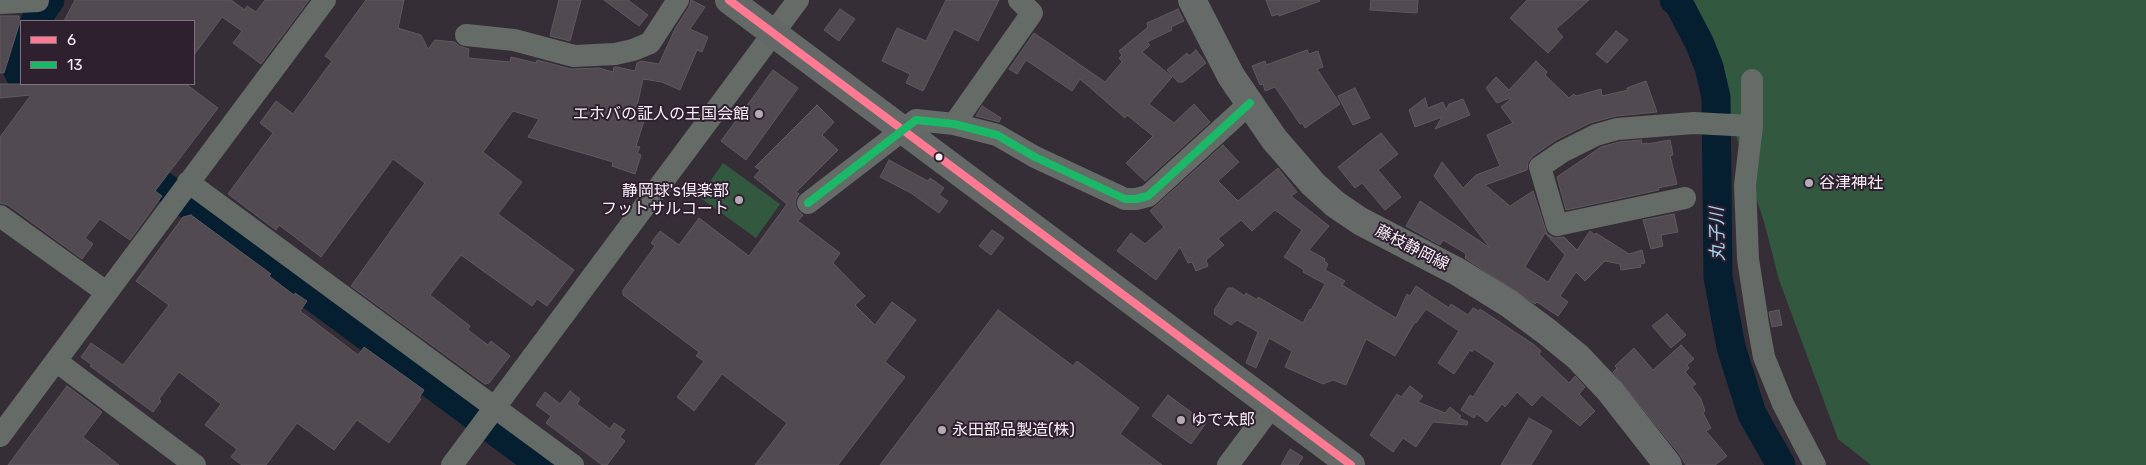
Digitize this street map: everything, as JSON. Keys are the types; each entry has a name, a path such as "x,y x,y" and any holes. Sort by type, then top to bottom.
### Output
{"highway":[{"path":"730,0 1351,465"}],"main road":[{"name":"藤枝静岡線","path":"1192,0 1231,76 1274,139 1313,184 1360,221 1454,270 1508,303 1546,330 1578,357 1610,391 1668,465"}],"street":[{"path":"0,436 180,192 325,0"},
{"path":"466,35 514,40 574,56 615,54 633,50 650,43 678,0"},
{"path":"452,465 798,0"},
{"path":"954,124 1032,13 1019,0"},
{"path":"0,3 38,1"},
{"path":"1752,80 1745,185 1748,259 1758,324 1764,358 1783,404 1814,465"},
{"path":"808,203 916,120 954,124 996,135 1035,158 1125,199 1136,199 1148,196 1250,103"},
{"path":"1686,198 1558,225 1540,167 1562,152 1596,135 1618,129 1694,123 1750,126"},
{"path":"180,192 487,418 573,465"},
{"path":"0,216 106,292"},
{"path":"56,361 195,465"},
{"path":"1228,465 1272,406"}],"green space":[{"path":"1692,0 2146,0 2146,465 1871,465 1838,439 1779,280 1765,225"},
{"name":"静岡球's倶楽部 フットサルコート","path":"723,163 780,204 756,238 699,197"}],"building":[{"path":"75,0 231,0 245,10 247,6 256,12 265,0 309,0 261,64 233,43 242,31 222,17 195,54 195,20 65,20"},
{"path":"366,0 404,0 398,28 421,35 428,49 435,40 455,42 459,46 469,49 468,58 510,62 511,57 536,63 537,60 571,69 599,68 613,72 614,67 635,71 637,63 641,61 659,64 691,0 705,7 690,29 708,37 702,52 697,50 680,90 662,82 643,79 637,106 648,109 636,146 640,147 637,153 641,155 635,174 612,166 613,162 528,137 539,119 513,111 483,152 522,182 498,214 574,270 547,306 537,299 532,306 461,255 430,295 470,326 468,330 488,345 491,341 510,356 489,383 485,384 351,286 425,183 393,159 321,257 279,225 276,230 228,194 273,133 260,123 276,101 293,114 332,61 325,56"},
{"path":"559,0 581,0 570,41 550,36"},
{"path":"604,0 628,0 648,15 639,26"},
{"path":"946,0 999,0 978,41 954,29 923,91 906,83 910,74 882,61 897,28 926,41"},
{"path":"1266,0 1320,1 1279,16 1279,14 1272,16"},
{"path":"1371,0 1418,0 1417,13 1370,10"},
{"path":"1527,0 1589,0 1556,29 1563,37 1548,53 1510,18"},
{"path":"840,9 855,19 839,41 824,30"},
{"path":"1178,9 1184,21 1171,27 1172,30 1147,42 1150,45 1142,52 1172,77 1149,104 1174,123 1194,104 1210,122 1145,181 1126,163 1153,136 1127,115 1125,118 1080,79 1072,91 1026,60 1017,74 1009,69 1034,33 1105,82 1122,62 1119,58 1122,55 1119,51 1148,27 1147,23"},
{"path":"0,16 19,16 19,25 4,73 0,73"},
{"path":"1616,31 1628,40 1607,63 1596,54"},
{"path":"1196,50 1206,63 1183,82 1178,82 1167,70 1187,53 1189,56"},
{"path":"1307,50 1309,54 1318,51 1323,67 1317,69 1340,104 1305,128 1302,123 1300,124 1275,87 1265,91 1263,84 1260,85 1252,66 1265,61 1266,65"},
{"path":"1536,61 1547,72 1545,75 1569,98 1574,94 1576,96 1601,89 1602,96 1628,90 1627,88 1646,81 1657,112 1616,116 1590,123 1556,140 1533,156 1528,162 1527,170 1485,185 1510,206 1533,191 1547,234 1554,238 1564,237 1577,250 1590,231 1629,254 1642,250 1645,263 1640,264 1641,267 1621,270 1620,264 1605,261 1585,281 1576,272 1560,296 1568,302 1558,316 1537,302 1535,304 1465,258 1465,253 1443,240 1440,245 1406,226 1420,201 1490,248 1434,176 1442,162 1463,188 1476,175 1500,166 1487,135 1513,123 1501,107 1511,99 1497,103 1486,88 1496,77 1509,90","holes":["1545,233 1565,255 1548,282 1525,267"]},
{"name":"エホバの証人の王国会館","path":"773,70 798,88 746,160 721,141"},
{"path":"0,84 187,85 218,108 155,191 162,196 130,240 100,219 85,238 93,244 82,259 8,205 0,203 0,137 31,95 0,98"},
{"path":"1355,88 1370,118 1353,125 1338,96"},
{"path":"1425,98 1428,108 1443,102 1446,110 1449,104 1463,99 1470,115 1435,129 1442,117 1415,127 1409,110"},
{"path":"817,105 834,122 822,135 838,150 796,192 799,194 795,205 803,215 798,221 840,253 833,263 865,296 855,305 875,325 892,302 916,320 885,362 905,377 838,465 755,465 787,423 722,374 694,411 677,397 704,361 696,356 699,352 623,295 623,290 655,246 651,243 660,231 679,245 699,218 749,256 787,204 754,177 760,170 755,167"},
{"path":"982,106 1001,118 999,122 976,116"},
{"path":"1381,133 1398,154 1378,170 1401,197 1385,210 1362,183 1355,188 1338,167"},
{"path":"1641,140 1642,144 1647,144 1670,140 1673,155 1670,156 1677,184 1658,188 1659,190 1566,210 1557,177 1601,147 1619,142"},
{"path":"1223,145 1239,162 1218,181 1238,201 1278,168 1297,192 1291,196 1329,226 1309,250 1325,259 1324,261 1328,264 1325,270 1345,281 1342,285 1396,318 1407,294 1410,296 1416,286 1449,308 1451,304 1468,315 1473,308 1479,311 1480,309 1533,344 1541,351 1539,354 1569,383 1575,376 1585,387 1579,394 1595,411 1580,426 1542,395 1532,406 1517,392 1505,407 1502,404 1487,422 1477,414 1474,418 1461,410 1470,395 1473,397 1495,363 1474,349 1472,352 1470,350 1454,374 1438,363 1459,331 1426,309 1415,322 1395,356 1366,339 1346,385 1333,380 1323,384 1285,367 1292,351 1269,338 1256,368 1246,363 1258,332 1237,320 1231,325 1214,314 1214,310 1228,288 1233,288 1245,296 1246,293 1257,300 1258,297 1303,323 1325,284 1303,272 1304,270 1284,257 1302,230 1275,210 1252,231 1241,220 1218,239 1224,245 1206,260 1208,266 1196,271 1192,262 1188,263 1180,247 1156,280 1117,251 1131,233 1145,244 1164,227 1150,211"},
{"path":"889,160 928,181 930,178 944,188 939,195 948,201 939,213 911,193 880,177"},
{"path":"1674,214 1678,232 1661,235 1663,246 1651,249 1643,220"},
{"path":"191,215 271,274 269,276 294,295 295,293 307,301 300,311 358,355 364,347 424,390 419,398 421,399 389,443 357,420 334,450 297,423 266,465 242,465 231,457 237,449 205,425 221,404 179,372 159,399 161,401 153,412 90,366 92,365 81,357 91,343 123,365 169,305 136,281 183,217"},
{"path":"992,230 1004,238 991,255 979,246"},
{"path":"998,310 1073,366 1077,361 1139,408 1120,434 1162,465 880,465"},
{"path":"1779,310 1782,325 1772,327 1769,312"},
{"path":"1667,314 1686,335 1671,348 1652,326"},
{"path":"1681,345 1694,359 1687,365 1689,368 1685,372 1696,384 1692,387 1701,399 1705,411 1703,413 1711,428 1706,431 1727,456 1715,465 1686,465 1613,372 1617,368 1615,366 1634,348 1653,370"},
{"path":"67,386 102,412 83,437 119,465 8,465"},
{"path":"1410,386 1423,396 1418,402 1445,413 1450,407 1461,416 1459,418 1468,422 1467,425 1433,422 1416,447 1403,438 1393,452 1370,435 1397,394 1401,397"},
{"path":"570,391 580,399 577,404 610,429 614,423 625,430 620,437 625,441 607,465 602,465 546,423 551,416 536,405 545,392 560,404"},
{"path":"1168,395 1206,423 1191,444 1152,416"},
{"path":"1529,418 1552,431 1531,465 1501,465"},
{"path":"1290,449 1303,457 1298,465 1281,465"}],"waterway":[{"path":"36,20 50,0"},
{"name":"丸子川","path":"1674,0 1679,4 1699,42 1709,67 1716,97 1718,277 1731,347 1752,414 1781,465"},
{"path":"20,41 14,53 14,63 20,75"},
{"path":"128,160 541,465"}],"transit line":[{"name":"6","path":"729,0 1351,465"},
{"name":"13","path":"808,203 916,120 954,124 997,135 1035,157 1125,199 1136,199 1148,196 1250,103"}],"place":[{"name":"エホバの証人の王国会館","path":"759,114"},
{"name":"谷津神社","path":"1809,183"},
{"name":"静岡球's倶楽部 フットサルコート","path":"739,200"},
{"name":"ゆで太郎","path":"1181,420"},
{"name":"永田部品製造(株)","path":"942,430"}]}
